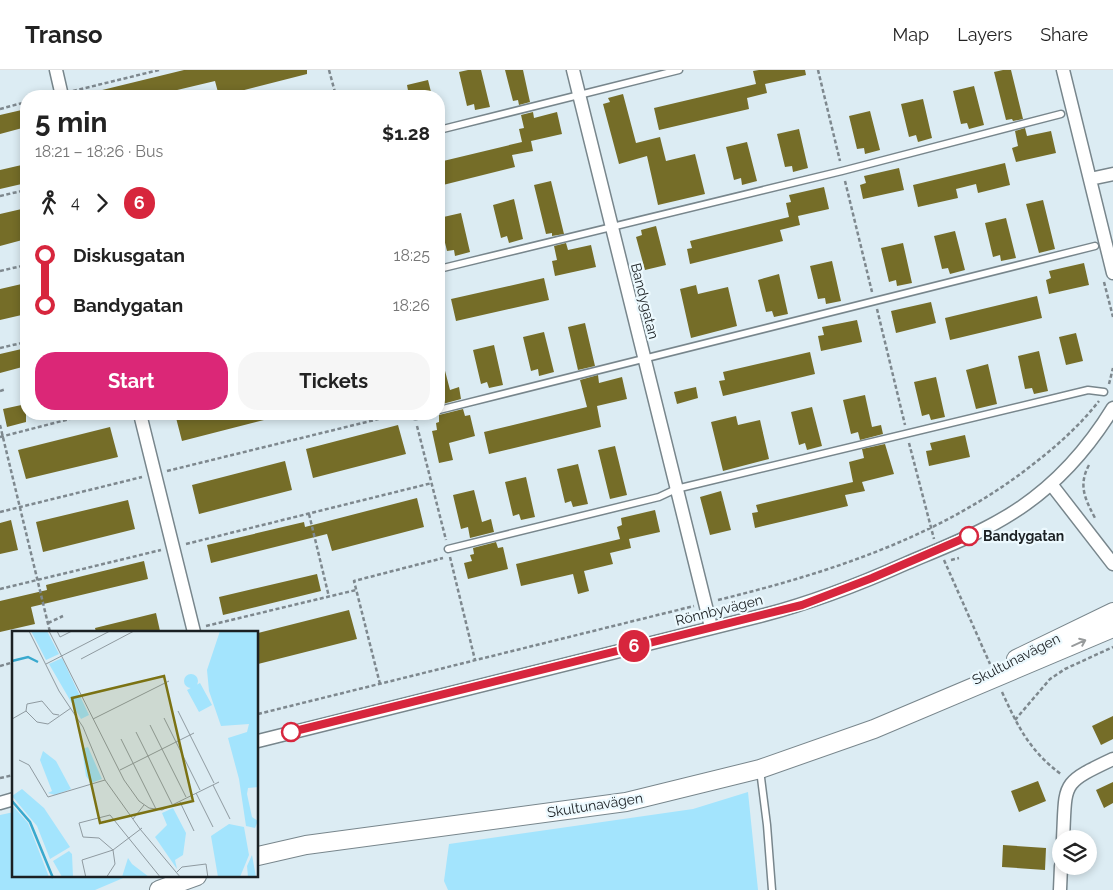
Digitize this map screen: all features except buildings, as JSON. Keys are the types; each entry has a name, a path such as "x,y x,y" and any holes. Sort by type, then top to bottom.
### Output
{"main road":[{"name":"Skultunavägen","path":"921,709 1046,643 1113,612"},
{"name":"Skultunavägen","path":"259,856 343,840 626,802 760,769 874,729 1113,628"},
{"path":"159,890 191,878"}],"street":[{"path":"56,70 61,90"},
{"name":"Bandygatan","path":"573,70 610,226 711,627"},
{"path":"1063,70 1113,273"},
{"path":"1090,179 1113,174"},
{"name":"Rönnbyvägen","path":"259,741 802,605 938,550 1005,518 1050,484 1087,448 1113,408"},
{"path":"142,420 194,631"},
{"path":"1050,484 1113,564"},
{"path":"1064,830 1066,794 1069,785 1076,777 1113,759"},
{"path":"1060,890 1061,875"}],"lane":[{"path":"445,128 679,70"},
{"path":"445,267 833,173 1061,114"},
{"path":"445,409 1095,246"},
{"path":"448,549 659,497 676,489 1088,390 1104,392"},
{"path":"760,769 772,890"}],"path":[{"path":"82,90 160,70"},
{"path":"329,70 334,90"},
{"path":"0,109 20,104"},
{"path":"0,196 20,191"},
{"path":"0,271 20,266"},
{"path":"0,348 20,343"},
{"path":"990,664 930,530 974,506 1015,478 1075,427 1089,414 1104,392 1113,368"},
{"path":"0,390 6,389"},
{"path":"1,436 65,420"},
{"path":"0,512 375,420"},
{"path":"259,714 475,660 416,420"},
{"path":"0,425 18,508 50,631"},
{"path":"1094,457 1084,473 1082,486 1083,494 1096,519"},
{"path":"0,589 432,483"},
{"path":"309,514 329,597"},
{"path":"380,684 354,581 450,556"},
{"path":"194,631 356,590"},
{"path":"48,623 63,616"},
{"path":"1015,720 1050,679 1065,669 1113,647"},
{"path":"1000,687 1015,720 1036,753 1062,775 1069,785"}],"shaded area":[{"path":"748,792 758,890 448,890 444,881 449,844 693,809"},
{"path":"12,812 12,878 123,878 95,890 0,890 0,815"}],"bus line":[{"name":"6","path":"291,732 802,605 829,596 969,536"}],"place":[{"name":"Bandygatan","path":"969,536"}]}
